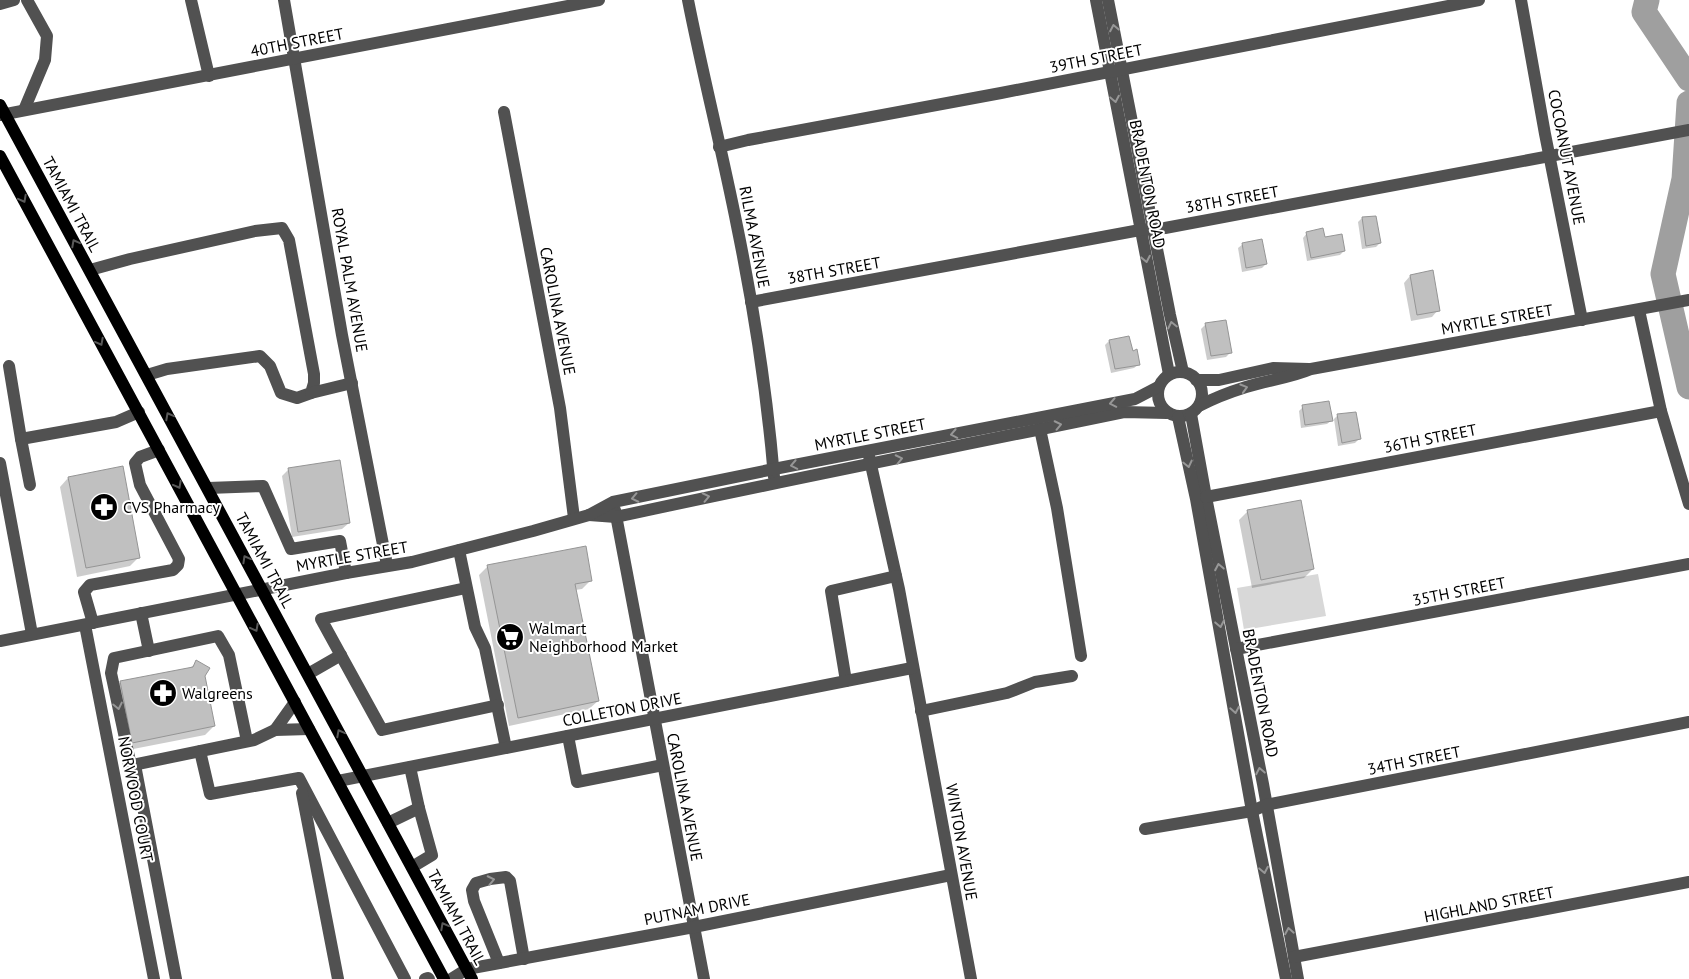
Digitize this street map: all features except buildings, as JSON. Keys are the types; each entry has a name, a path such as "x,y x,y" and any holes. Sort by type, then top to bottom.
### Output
{"main road":[{"name":"TAMIAMI TRAIL","path":"2,111 147,375 470,974"},
{"path":"0,156 444,979"}],"street":[{"path":"0,4 14,0"},
{"path":"24,110 45,60 47,36 27,0"},
{"path":"191,0 209,76"},
{"name":"ROYAL PALM AVENUE","path":"284,0 352,383 387,565"},
{"name":"40TH STREET","path":"2,111 24,110 209,76 599,0"},
{"name":"RILMA AVENUE","path":"688,0 737,225 751,302 769,413 775,482"},
{"name":"BRADENTON ROAD","path":"1096,0 1116,71 1154,229 1183,372"},
{"name":"BRADENTON ROAD","path":"1108,0 1116,71 1140,230 1169,374"},
{"name":"39TH STREET","path":"719,147 1479,0"},
{"name":"COCOANUT AVENUE","path":"1521,0 1582,320"},
{"name":"CAROLINA AVENUE","path":"504,112 560,408 574,518"},
{"name":"38TH STREET","path":"751,302 1689,130"},
{"path":"90,270 130,259 255,231 282,228 289,240 314,374 311,393"},
{"name":"MYRTLE STREET","path":"1196,380 1219,380 1273,368 1311,369 1689,300"},
{"path":"1644,308 1661,411 1689,504"},
{"path":"147,375 167,369 260,356 270,366 281,393 297,398 352,383"},
{"path":"9,366 30,485"},
{"name":"MYRTLE STREET","path":"1195,410 1223,394 1248,386 1294,376 1311,369"},
{"path":"1158,387 1169,374 1183,372 1190,374 1196,380"},
{"name":"BRADENTON ROAD","path":"1196,380 1202,390 1202,397 1195,410 1206,497 1294,957 1286,979"},
{"name":"BRADENTON ROAD","path":"1158,387 1157,399 1160,406 1172,415 1196,498 1252,811 1286,979"},
{"name":"MYRTLE STREET","path":"589,515 613,502 1136,399 1158,387"},
{"path":"1172,415 1195,410"},
{"name":"36TH STREET","path":"1206,497 1661,411"},
{"path":"22,439 116,422 139,412"},
{"name":"MYRTLE STREET","path":"0,641 387,565 412,562 589,515 616,516 1124,412 1172,415"},
{"path":"1040,429 1057,508 1081,656"},
{"name":"NORWOOD COURT","path":"154,979 114,769 84,592 90,585 173,570 178,565 179,559 140,486 135,463 140,457 159,450"},
{"name":"WINTON AVENUE","path":"868,451 896,576 971,979"},
{"path":"0,463 32,634"},
{"path":"208,488 264,486 291,549 340,541 346,573"},
{"name":"CAROLINA AVENUE","path":"613,502 704,979"},
{"path":"458,550 475,627 485,648 506,748"},
{"name":"35TH STREET","path":"1236,649 1689,564"},
{"path":"846,682 831,591 896,576"},
{"path":"466,588 321,619 382,730 498,705"},
{"path":"141,613 149,651"},
{"path":"176,979 133,766 111,673 114,658 218,636 229,655 248,741"},
{"path":"308,674 341,655"},
{"name":"COLLETON DRIVE","path":"338,781 912,668"},
{"path":"921,711 1007,693 1035,682 1072,676"},
{"path":"276,730 295,702"},
{"name":"34TH STREET","path":"1145,829 1252,811 1266,805 1689,722"},
{"path":"114,769 248,741 276,730 309,729"},
{"path":"568,736 577,782 662,765"},
{"path":"200,751 210,794 299,778"},
{"path":"410,767 432,855 412,867"},
{"path":"299,778 338,979"},
{"path":"299,778 405,979"},
{"path":"388,823 419,808"},
{"name":"PUTNAM DRIVE","path":"451,979 499,963 694,927 951,876"},
{"path":"499,963 474,901 472,890 476,883 490,879 506,877 510,881 524,959"},
{"name":"HIGHLAND STREET","path":"1294,957 1689,882"},
{"path":"425,979 430,979"}],"shaded area":[{"path":"1318,574 1326,616 1244,630 1237,588"}],"waterway":[{"path":"1647,0 1644,12 1689,79"},
{"path":"1689,103 1684,179 1663,274 1689,387"}],"place":[{"name":"CVS Pharmacy","path":"104,507"},
{"name":"Walmart Neighborhood Market","path":"510,637"},
{"name":"Walgreens","path":"163,693"}]}
